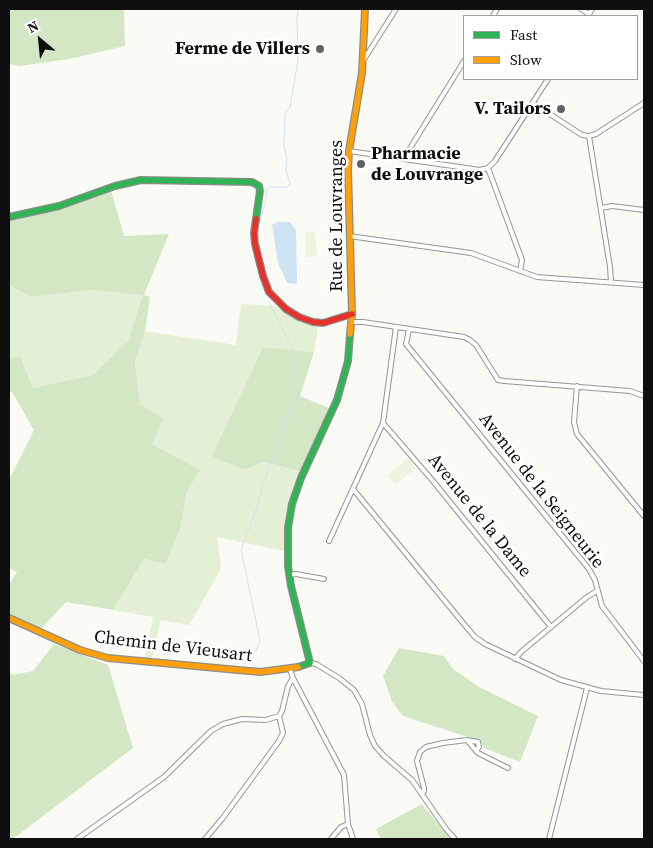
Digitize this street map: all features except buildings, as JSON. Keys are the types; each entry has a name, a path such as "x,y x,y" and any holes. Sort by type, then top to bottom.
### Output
{"street":[{"path":"363,62 365,9"},
{"name":"Rue de Louvranges","path":"310,663 289,575 288,528 292,504 300,478 330,417 342,386 348,361 352,322 349,150 363,62 396,9"},
{"path":"581,9 588,15 592,9"},
{"path":"404,158 463,63"},
{"path":"349,150 480,170 488,168 495,162 547,80"},
{"path":"533,103 582,135 589,136 596,134 644,103"},
{"path":"589,136 610,267 610,282"},
{"path":"488,168 522,260 520,271"},
{"path":"9,217 59,206 115,186 141,180 256,183 259,186 260,197 254,233 255,244 262,276 269,292 299,317 313,322 323,323 352,314"},
{"path":"601,208 612,206 643,210"},
{"path":"349,236 471,254 537,277 644,285"},
{"path":"352,322 456,335 470,340 498,380 630,391 644,396"},
{"path":"329,541 384,423 396,327"},
{"path":"395,343 406,344 409,329"},
{"name":"Avenue de la Seigneurie","path":"406,344 589,569 595,580 602,606 609,618 644,661"},
{"path":"577,386 574,422 577,434 644,516"},
{"name":"Avenue de la Dame","path":"384,423 422,466 552,627"},
{"path":"353,489 475,637 485,644 561,680 588,688 644,695"},
{"path":"289,575 296,574 324,579"},
{"path":"516,659 521,652 597,592"},
{"name":"Chemin de Vieusart","path":"9,618 80,650 108,658 251,672 290,669 310,663"},
{"path":"310,663 316,664 339,678 354,690 362,704 370,736 375,746 412,780 455,839"},
{"path":"290,669 292,678 341,769 345,781 348,824 354,839"},
{"path":"205,839 279,742 283,733 279,716 292,678"},
{"path":"549,839 588,688"},
{"path":"78,839 164,777 211,731 223,724 242,719 266,720 279,716"},
{"path":"467,740 476,751 508,768"},
{"path":"422,794 424,788 417,761 423,749 443,743 471,740 478,742 479,747 476,751"},
{"path":"331,839 341,827 348,824"}],"green space":[{"path":"9,9 124,9 125,46 69,59 19,66 9,64"},
{"path":"111,190 124,236 169,234 144,295 150,297 145,331 135,362 140,404 163,419 152,444 200,470 187,491 180,529 166,564 144,559 113,610 66,602 41,629 9,616 9,584 17,572 9,568 9,480 34,430 12,392 9,392 9,358 20,356 33,388 93,375 128,341 143,295 92,290 31,297 9,285 9,219"},
{"path":"305,232 315,232 317,256 306,257"},
{"path":"9,285 31,297 92,290 144,295 128,341 93,375 33,388 20,356 9,358"},
{"path":"241,304 275,306 298,320 318,326 314,352 263,347 213,456 245,470 264,462 300,471 284,529 284,551 217,537 221,569 189,625 161,620 152,659 145,658 153,617 113,610 144,559 166,564 180,529 187,491 199,470 151,444 140,404 135,362 145,331 236,345"},
{"path":"263,347 314,352 300,396 331,409 300,471 264,462 245,470 212,456"},
{"path":"408,458 416,468 395,485 387,475"},
{"path":"54,644 108,665 133,748 14,838 9,839 9,671 12,675 33,671"},
{"path":"399,648 444,656 453,669 479,687 538,716 520,762 484,748 480,741 403,716 392,702 383,676"},
{"path":"422,804 450,839 381,839 376,829"}],"water":[{"path":"277,222 290,222 296,230 297,284 287,283 278,263 272,225"}],"waterway":[{"path":"258,227 265,204 267,189 270,187 287,187 290,184 286,170 287,159 284,145 285,114 290,107 298,60 298,9"},
{"path":"255,258 265,291"},
{"path":"243,665 254,655 260,641 241,549 297,392 295,354 269,302"}],"traffic: fast":[{"path":"9,217 59,206 115,186 141,180 252,182 259,186 260,191 256,219"},
{"path":"298,667 310,663 291,586 288,566 288,528 292,504 301,478 337,400 348,361 350,334"}],"traffic: slow":[{"path":"350,334 352,314 348,169 349,151 362,73 365,9"},
{"path":"9,618 80,650 108,658 260,672 298,667"}],"traffic: jam":[{"path":"256,219 255,244 263,276 269,292 286,309 299,317 323,323 352,314"}],"place":[{"name":"Ferme de Villers","path":"320,49"},
{"name":"V. Tailors","path":"561,109"},
{"name":"Pharmacie de Louvrange","path":"361,164"}]}
